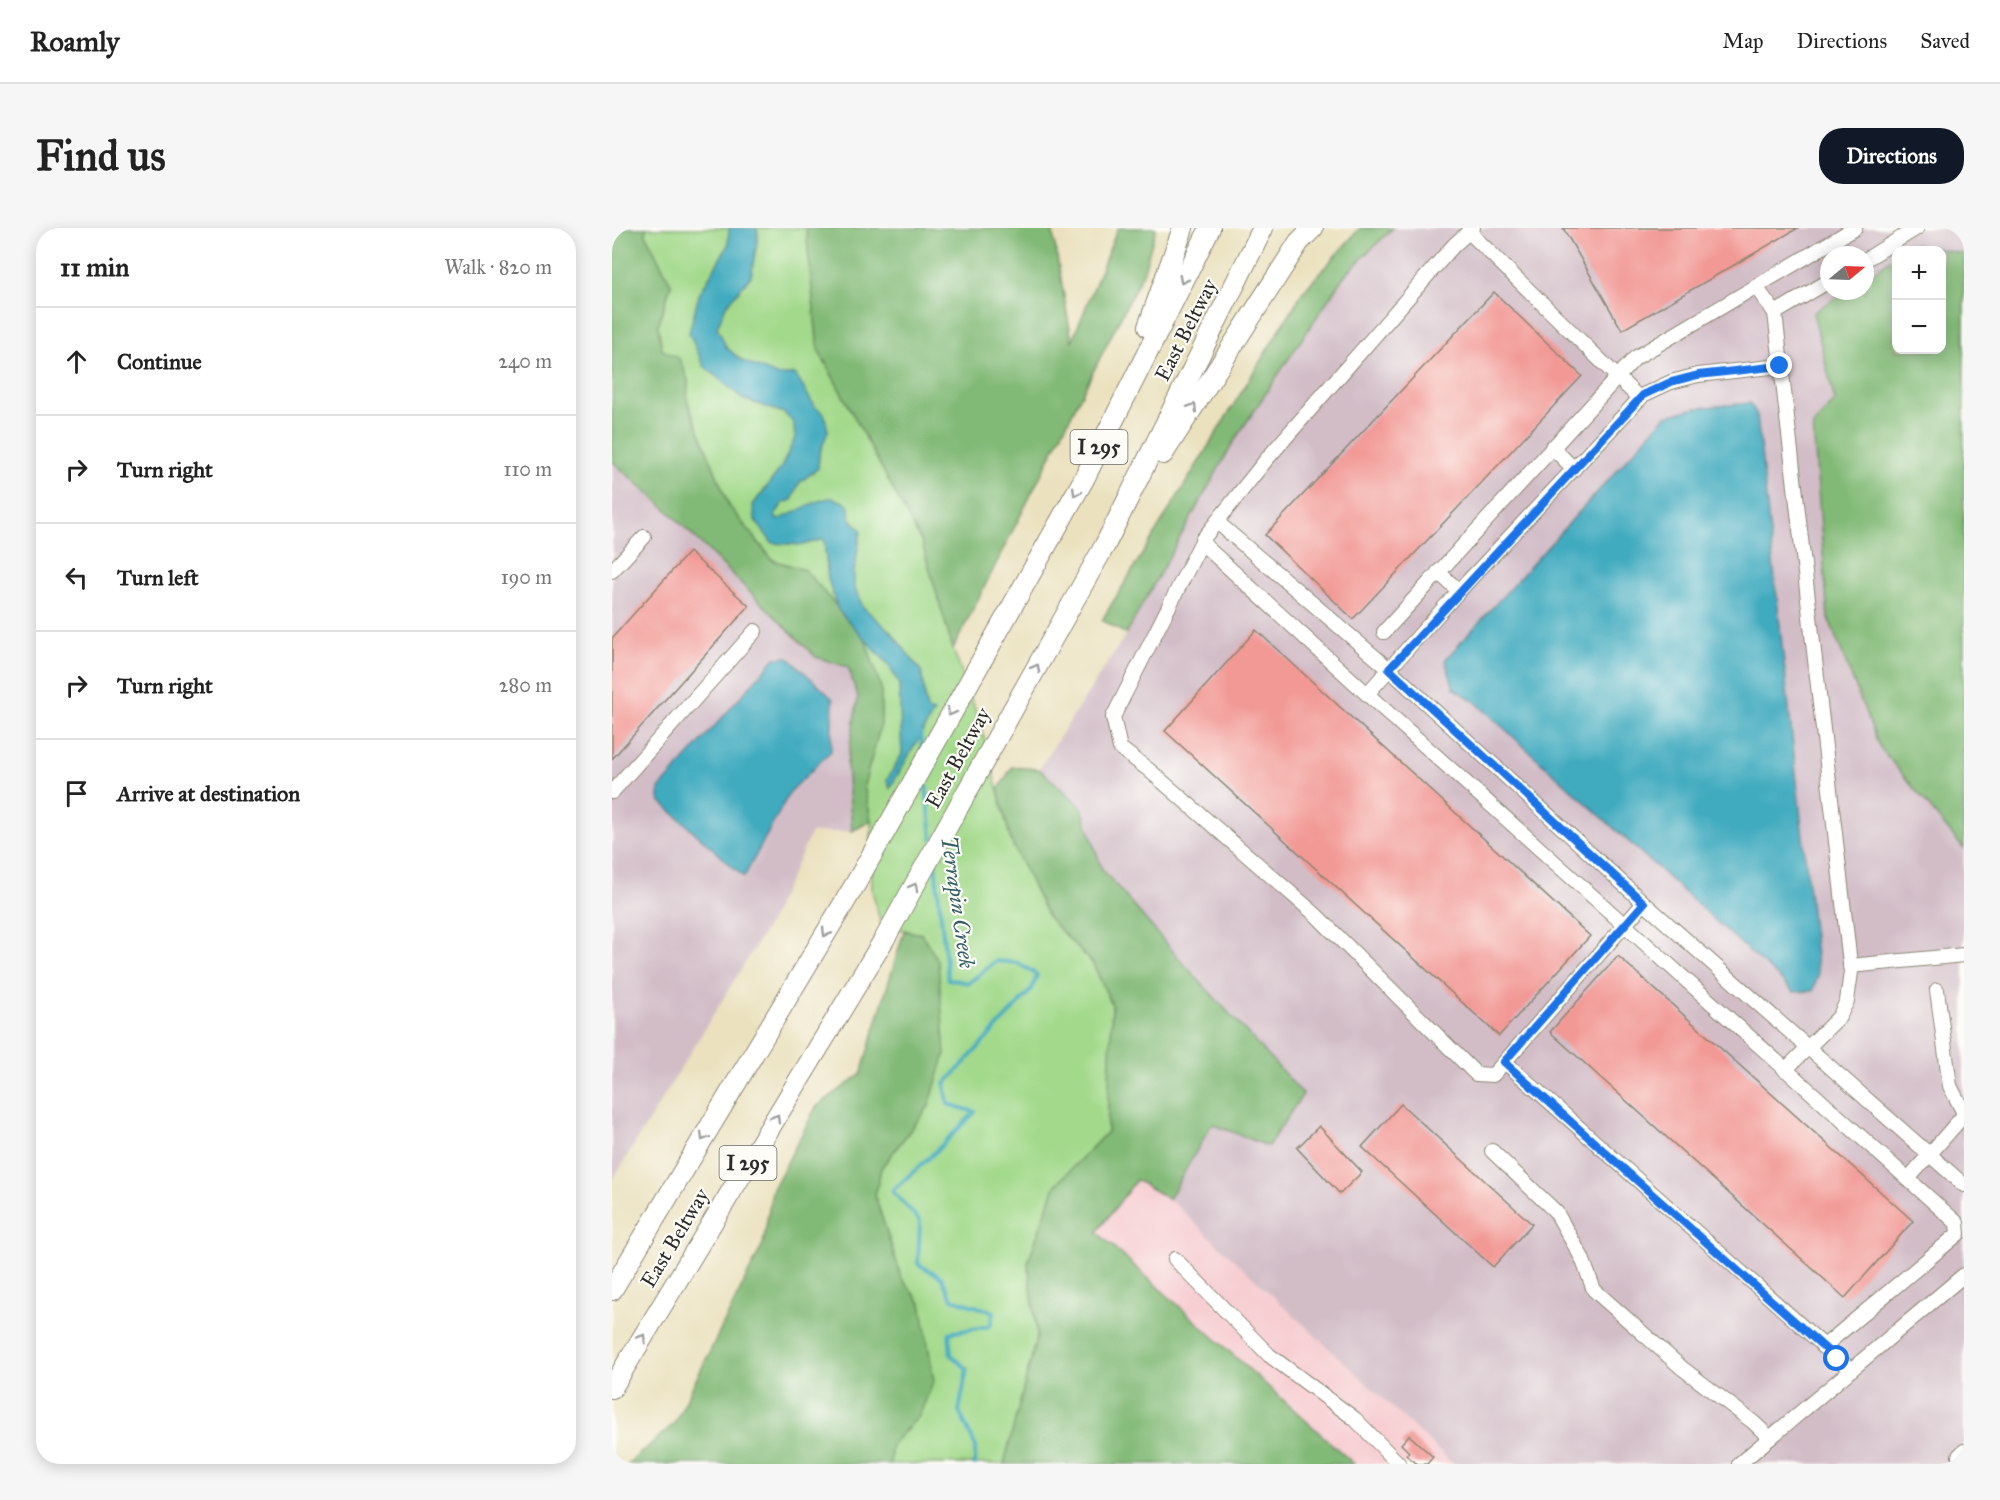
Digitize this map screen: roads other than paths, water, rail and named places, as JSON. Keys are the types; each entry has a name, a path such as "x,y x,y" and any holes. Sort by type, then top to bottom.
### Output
{"highway":[{"path":"1120,407 1183,228"},
{"name":"East Beltway","path":"612,1290 856,883 1084,479 1210,228"},
{"name":"East Beltway","path":"612,1388 885,938 1008,719 1105,545 1263,228"},
{"path":"1105,545 1244,325 1299,242 1313,228"}],"street":[{"path":"1384,632 1616,376 1635,358 1856,228"},
{"path":"1640,399 1471,230 1454,245 1266,460 1203,539 1113,717 1120,748 1316,915 1476,1074 1493,1075 1644,903"},
{"path":"1874,254 1910,230"},
{"path":"1775,314 1820,286"},
{"path":"1756,287 1775,314 1850,966 1846,1001 1839,1017 1785,1070"},
{"path":"1367,694 1643,395 1671,382 1698,375 1780,366"},
{"path":"1552,447 1574,469"},
{"path":"1217,522 1389,669 1644,903 1964,1185"},
{"path":"612,571 645,537"},
{"path":"1203,539 1205,546 1367,694 1957,1223 1958,1234 1823,1347"},
{"path":"1438,572 1460,591"},
{"path":"612,792 755,631"},
{"path":"1850,966 1964,954"},
{"path":"1908,1179 1964,1114 1950,1086 1937,990"},
{"path":"1504,1062 1851,1370"},
{"path":"1492,1151 1556,1212 1582,1258 1594,1290 1682,1368 1753,1422 1770,1438"},
{"path":"1175,1259 1269,1355 1355,1419 1399,1464"},
{"path":"1739,1464 1964,1275"},
{"path":"1960,1464 1959,1456 1964,1451"}],"water":[{"path":"729,228 757,228 758,236 751,276 726,306 717,327 726,347 742,361 779,376 795,374 815,407 824,413 828,431 819,455 818,468 799,483 792,500 783,503 775,515 777,520 824,499 837,499 848,504 850,518 861,530 854,586 863,607 891,632 921,671 927,710 934,712 890,788 887,780 902,754 899,684 888,664 838,610 828,579 824,539 802,545 772,543 755,520 753,505 781,468 795,438 794,423 784,413 743,399 704,366 689,333 699,295 728,245"},
{"path":"1750,403 1757,415 1818,975 1813,991 1794,992 1474,701 1454,688 1445,660 1666,416 1696,408"},
{"path":"788,657 833,699 831,751 790,792 744,877 659,800 659,789 775,658"}],"waterway":[{"name":"Terrapin Creek","path":"920,732 922,751"},
{"name":"Terrapin Creek","path":"925,777 932,838"},
{"name":"Terrapin Creek","path":"935,863 948,979 969,983 996,961 1018,963 1037,975 1032,989 945,1084 948,1104 975,1112 892,1191 920,1221 918,1264 941,1277 952,1299 994,1312 990,1326 949,1333 951,1355 967,1369 959,1411 975,1445 975,1464"}]}
